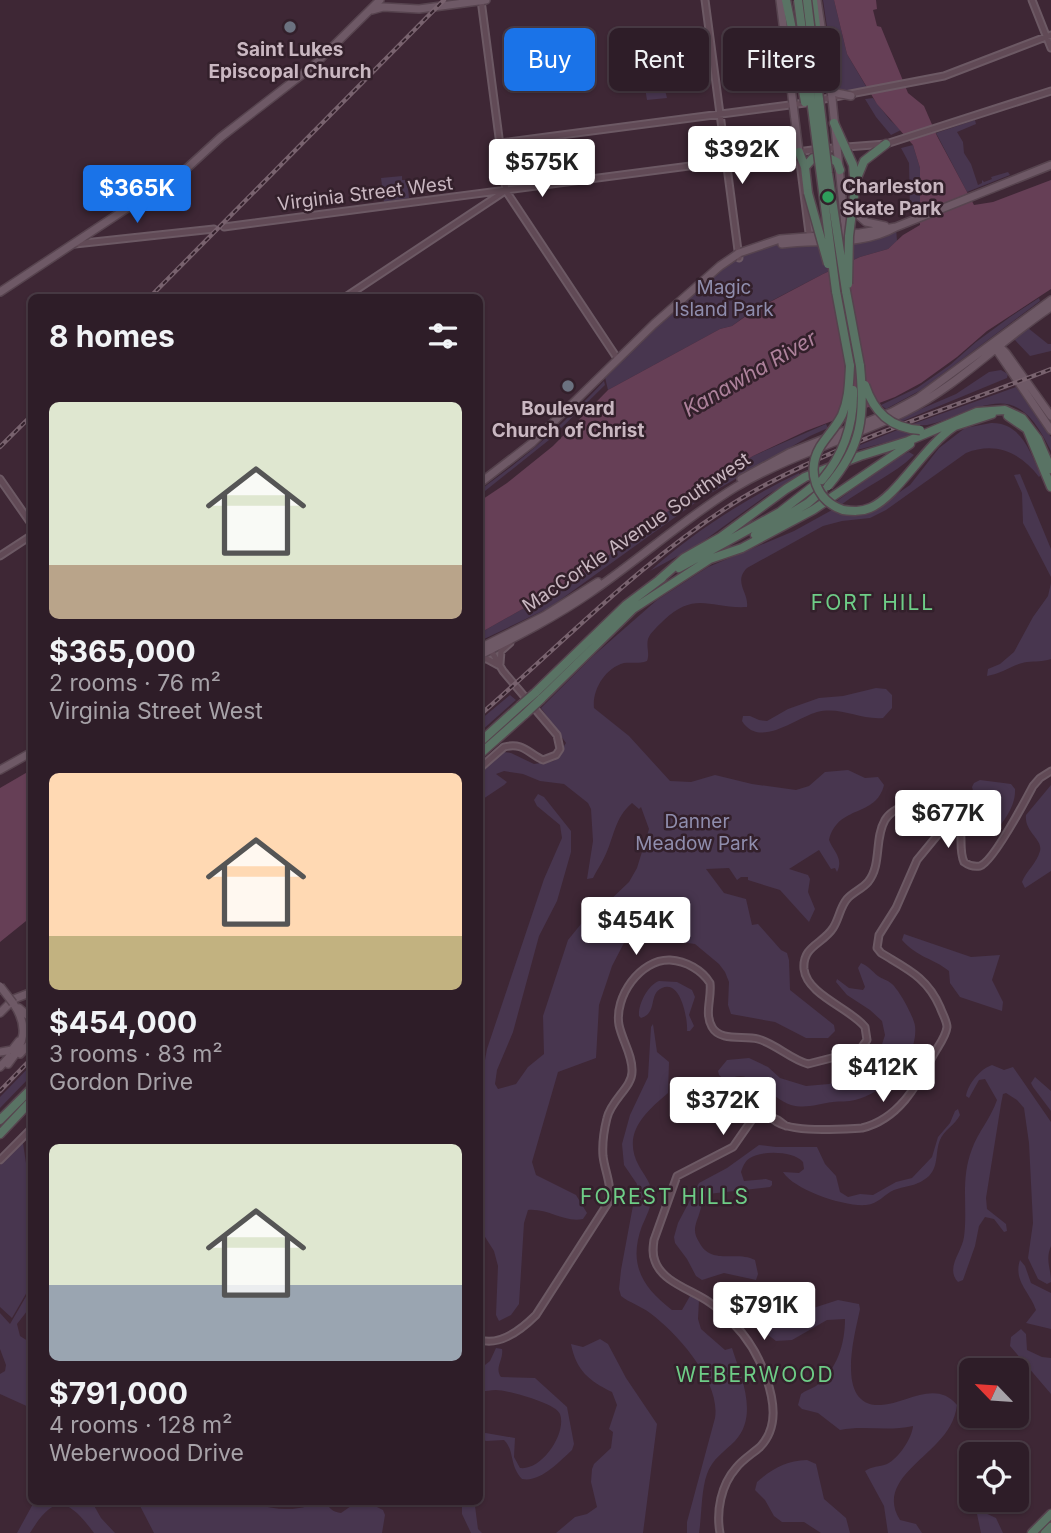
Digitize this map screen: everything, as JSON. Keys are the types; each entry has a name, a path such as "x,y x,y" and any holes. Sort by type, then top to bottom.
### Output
{"highway":[{"path":"786,0 816,177 821,188"},
{"path":"659,580 780,512 825,483 842,451 850,427 853,402 850,366 821,188 798,0"},
{"path":"483,751 523,710 633,609 707,560 808,503 848,460 857,441 863,404 860,366 846,290 807,0"},
{"path":"815,0 826,146"},
{"path":"834,123 841,148 854,170 855,188"},
{"path":"846,290 849,281 849,236 859,170 864,161 886,144"},
{"path":"799,152 836,291"},
{"path":"805,167 813,158 827,157 837,162 840,170"},
{"path":"850,366 848,400 836,425 820,447 813,471 816,486 824,499 842,510 865,510 881,502 953,424"},
{"path":"860,366 869,396 880,414 899,426 920,430 990,414 1014,418 1027,429 1032,438 1051,487"},
{"path":"707,560 741,548 813,510 895,453 977,412 990,409 1017,414 1031,427 1051,469"},
{"path":"538,696 626,605 684,558 721,537 786,489 805,477 953,424"},
{"path":"483,740 523,710"},
{"path":"0,1120 28,1091"},
{"path":"0,1134 28,1104"},
{"path":"1032,1533 1051,1514"},
{"path":"1045,1533 1051,1527"}],"main road":[{"path":"0,292 185,170 216,141 313,66 383,0 394,7"},
{"path":"371,10 383,7 419,9 483,0"},
{"path":"780,0 799,152"},
{"path":"815,0 820,28"},
{"path":"831,91 835,134 841,148 840,170 846,237"},
{"path":"835,91 851,96"},
{"path":"826,146 835,134"},
{"path":"483,481 549,428 617,358 716,270 739,256 780,244 885,233 1051,165"},
{"path":"842,190 848,205 859,218 875,225 896,227"},
{"path":"996,346 1051,300"},
{"path":"996,346 1051,307"},
{"path":"1013,335 1007,344 1007,360 1051,430"},
{"path":"996,346 1051,416"},
{"name":"MacCorkle Avenue Southwest","path":"486,647 537,626 590,593 738,486 788,459 905,411 937,394 996,346"},
{"name":"MacCorkle Avenue Southwest","path":"486,647 572,599 729,486 789,453 892,412 918,398 996,346"},
{"path":"981,360 994,357 1007,360"},
{"path":"0,769 28,754"},
{"path":"0,986 22,1016 24,1023 23,1041 4,1066"},
{"path":"0,1013 14,999 28,994"},
{"path":"22,1016 28,1018"},
{"path":"0,1073 19,1041 22,1016"},
{"path":"0,1052 12,1050 19,1041"},
{"path":"4,1066 28,1045"}],"street":[{"path":"483,0 506,191 617,358"},
{"path":"705,0 739,256"},
{"path":"1032,0 1049,36 1051,48"},
{"path":"500,143 851,96 944,76 1049,36"},
{"name":"Virginia Street West","path":"224,228 726,162 826,146 841,148 886,144 1051,91"},
{"path":"799,152 809,233 814,239"},
{"path":"350,294 506,191"},
{"path":"75,244 214,229"},
{"path":"0,479 28,518"},
{"path":"0,556 28,538"},
{"path":"500,667 499,656 503,649 537,626"},
{"path":"483,766 508,746 522,746 543,760 556,755 560,748 557,735 486,647"},
{"path":"483,658 500,667"},
{"path":"483,1340 508,1336 522,1329 537,1315 608,1203 610,1188 603,1158 606,1122 611,1106 630,1080 632,1071 619,1026 619,1011 636,975 644,968 661,961 690,965 710,983 708,1017 714,1031 729,1037 757,1039 800,1062 808,1064 859,1051 866,1044 868,1036 863,1024 819,992 807,978 804,965 808,951 828,936 847,899 872,877 884,821 899,807 913,803 938,803 954,815 961,829 962,859 967,864 978,866 988,860 1033,786 1051,771"},
{"path":"720,1533 719,1509 729,1479 740,1463 762,1445 773,1421 774,1405 758,1359 748,1340 734,1323 710,1302 667,1278 655,1261 654,1240 677,1176 733,1147 754,1113 762,1111 792,1128 862,1128 884,1121 911,1094 947,1027 927,984 881,953 877,948 877,941 900,901 917,860 954,815"},
{"path":"0,1160 28,1132"}],"green space":[{"path":"823,0 834,0 847,54 867,88 840,91 840,28 827,28"},
{"path":"646,91 665,91 667,98 647,100"},
{"path":"873,98 901,130 891,135 865,99"},
{"path":"975,120 976,124 957,132 978,185 982,180 984,182 992,179 991,177 1008,172 1010,175 967,192 936,133"},
{"path":"913,145 920,168 920,206 910,211 909,163 901,148"},
{"path":"402,176 402,180 407,180 409,198 384,202 381,178"},
{"name":"Magic Island Park","path":"896,227 897,241 888,249 860,257 823,274 752,311 732,326 720,329 608,390 604,373 716,270 749,253 780,244"},
{"path":"1039,298 1040,301 921,390 886,409 881,405 917,388"},
{"path":"1028,328 1051,344 1051,351 1030,356 1014,339"},
{"path":"1001,370 1008,374 1007,378 898,423 893,421 956,394 989,372"},
{"path":"604,381 605,385 549,440 483,493 483,488 545,439"},
{"path":"1016,387 1051,437 1051,451 1032,419 1011,405 986,405 932,424 910,425"},
{"name":"Danner Meadow Park","path":"991,423 1010,427 1023,440 1041,475 1039,477 1024,461 1007,451 988,448 966,453 886,510 870,518 823,526 747,568 741,583 747,607 694,603 675,612 649,637 647,661 617,666 601,681 595,694 594,708 629,736 670,781 691,782 715,775 752,784 796,790 809,786 825,772 848,770 865,778 878,777 884,785 873,802 848,815 834,829 829,840 839,859 837,872 835,868 831,869 819,850 789,869 808,875 810,879 808,892 815,909 809,922 780,890 748,880 748,877 737,880 729,868 706,869 724,893 746,899 752,925 758,924 781,950 787,953 790,990 834,1025 835,1031 828,1038 806,1038 775,1022 731,1014 728,1005 729,982 725,972 695,944 652,938 654,933 649,924 625,941 612,966 599,1005 596,1058 558,1072 532,1162 536,1175 576,1195 587,1213 583,1219 576,1220 528,1210 524,1223 519,1304 511,1315 499,1321 496,1315 498,1266 494,1251 483,1234 483,1071 487,1049 544,879 562,838 560,825 537,806 534,800 538,794 544,797 571,831 571,852 557,901 539,936 513,1032 497,1070 495,1084 498,1089 516,1084 528,1067 544,1054 543,1016 568,940 581,924 629,882 637,868 649,829 641,807 639,809 632,803 621,815 603,861 593,878 587,879 593,841 591,809 588,803 564,784 540,781 523,774 504,771 496,774 507,782 483,799 483,769 504,752 534,764 554,761 566,743 541,708 593,656 657,600 708,567 794,531 832,510 860,515 882,504 910,485 939,448 965,428"},
{"path":"826,424 828,428 699,500 549,608 483,640 483,631 581,576 702,486 753,456"},
{"path":"900,429 918,434 857,450 860,445"},
{"path":"909,452 914,455 897,469 841,505 834,503 898,457"},
{"path":"799,473 799,477 767,495 698,545 650,571 721,517"},
{"path":"1020,474 1051,549 1051,577 1023,523 1022,493 1014,475"},
{"path":"1051,583 1051,659 1022,663 987,676 988,669 1000,664 1014,652 1048,596"},
{"path":"876,688 886,689 892,695 892,708 883,718 842,712 817,712 768,732 749,729 742,721 743,716 750,716 767,721 788,709 819,698 843,696"},
{"path":"510,695 516,700 483,729 483,718"},
{"path":"980,780 1011,784 1015,789 1011,808 992,836 985,836 972,787"},
{"path":"1051,785 1051,871 1025,888 1022,882 1040,851 1039,843 1026,821 1026,815"},
{"path":"904,934 971,957 1000,955 992,980 1003,1002 1002,1011 960,997 950,983 949,971 908,946 902,940"},
{"path":"861,963 895,987 915,1026 911,1050 905,1062 888,1082 855,1100 802,1106 783,1101 752,1079 735,1077 726,1081 719,1075 718,1071 727,1060 749,1058 768,1067 780,1078 806,1086 852,1078 876,1063 885,1035 882,1021 847,995 836,982 837,979 849,988 863,990 865,987 858,968"},
{"path":"659,981 677,982 692,990 695,997 689,1015 694,1026 690,1031 687,1031 685,1010 679,995 669,987 658,991 646,1016 639,1016 644,995"},
{"path":"653,1024 657,1052 669,1062 668,1093 644,1116 634,1133 634,1154 652,1191 650,1207 638,1240 637,1263 640,1274 653,1293 672,1310 682,1310 690,1296 693,1295 699,1300 698,1319 701,1329 725,1350 732,1348 746,1396 746,1420 742,1431 715,1460 707,1474 699,1533 687,1533 687,1522 715,1418 711,1389 695,1359 684,1346 650,1313 621,1296 619,1289 637,1184 624,1165 622,1144 630,1115 648,1077"},
{"path":"992,1065 1004,1070 1013,1067 1051,1122 1051,1246 1048,1260 1051,1282 1047,1284 1038,1279 1028,1258 1033,1223 1029,1143 1024,1108 1006,1093 1003,1094 1001,1104 986,1198 987,1209 1006,1224 1007,1231 1004,1232 994,1219 985,1217 979,1226 963,1280 958,1282 954,1277 954,1266 964,1237 968,1160 997,1100 985,1079 979,1080 969,1098 966,1096 975,1078"},
{"path":"28,1068 28,1079 0,1108 0,1097"},
{"path":"1035,1077 1051,1091 1051,1111 1031,1083"},
{"path":"958,1109 960,1115 940,1140 934,1168 929,1176 916,1184 894,1190 871,1204 857,1205 833,1200 798,1185 783,1172 799,1173 804,1169 799,1158 770,1153 748,1159 741,1172 744,1181 766,1179 772,1181 772,1185 708,1194 702,1203 695,1231 699,1242 710,1254 755,1260 758,1274 756,1280 724,1273 702,1280 696,1276 675,1243 678,1223 699,1183 727,1168 759,1145 817,1147 825,1164 836,1176 840,1192 848,1197 873,1195 896,1182 912,1178 932,1157 938,1137"},
{"path":"23,1143 28,1177 28,1290 12,1318 0,1307 0,1165"},
{"path":"1020,1260 1031,1283 1051,1293 1051,1329 1026,1323 1036,1310 1020,1280"},
{"path":"28,1293 28,1310 17,1324 20,1336 28,1341 28,1407 0,1394 0,1374 5,1371 6,1365 0,1349 0,1313 10,1324"},
{"path":"772,1294 787,1296 801,1312 838,1300 859,1304 852,1351 852,1382 857,1394 866,1402 890,1404 930,1393 949,1397 957,1405 948,1430 903,1477 894,1497 900,1520 916,1524 922,1533 888,1533 884,1506 865,1471 887,1464 896,1457 907,1442 913,1426 840,1430 818,1413 802,1409 798,1405 801,1394 823,1380 838,1356 845,1319 827,1320 792,1340 776,1341 767,1334 749,1305 756,1298"},
{"path":"1021,1329 1026,1334 1027,1350 1051,1358 1051,1394 1029,1368 1029,1358 1020,1358 1010,1346 1011,1337"},
{"path":"600,1339 608,1344 626,1378 657,1424 643,1533 556,1533 575,1517 587,1514 597,1507 591,1482 592,1469 611,1448 613,1432 609,1429 617,1405 612,1392 585,1374 576,1361 571,1344 583,1347"},
{"path":"496,1348 502,1349 498,1370 501,1377 535,1378 567,1407 574,1444 572,1450 536,1478 522,1479 515,1469 510,1449 504,1440 486,1441 483,1440 483,1433 515,1438 514,1457 520,1468 528,1467 537,1464 551,1449 560,1431 560,1414 541,1402 510,1392 483,1392 483,1367 490,1361"},
{"path":"807,1460 816,1464 824,1499 846,1518 850,1533 821,1533 804,1522 782,1522 774,1516 765,1500 755,1490 757,1482 774,1469"},
{"path":"32,1505 61,1505 46,1511 30,1533 17,1533"},
{"path":"61,1505 94,1505 115,1533 94,1533 76,1512"},
{"path":"140,1505 254,1505 289,1509 328,1505 338,1513 351,1506 377,1507 383,1510 385,1515 382,1533 154,1533"},
{"path":"474,1505 478,1529 482,1533 471,1533 462,1514 462,1507"},
{"path":"983,1512 996,1518 1003,1533 981,1533 977,1514"}],"water":[{"name":"Kanawha River","path":"834,0 876,0 877,9 873,10 877,26 881,27 908,93 924,106 974,205 993,202 1051,180 1051,289 987,331 921,383 895,397 806,431 753,456 702,486 581,576 483,631 483,499 553,446 608,390 720,329 732,326 753,311 823,274 860,257 888,249 903,235 920,225 920,168 913,145 877,104 847,54"},
{"path":"28,772 28,919 0,942 0,788"}],"railway":[{"path":"153,294 444,0"},
{"path":"483,712 639,573 706,521 742,498 815,460 1051,369"},
{"path":"0,447 28,419"},
{"path":"0,1091 28,1062"}],"place":[{"name":"Saint Lukes Episcopal Church","path":"290,27"},
{"name":"Charleston Skate Park","path":"828,197"},
{"name":"Boulevard Church of Christ","path":"568,386"}],"district":[{"name":"FORT HILL","path":"873,603"},
{"name":"FOREST HILLS","path":"665,1197"},
{"name":"WEBERWOOD","path":"755,1375"}]}
